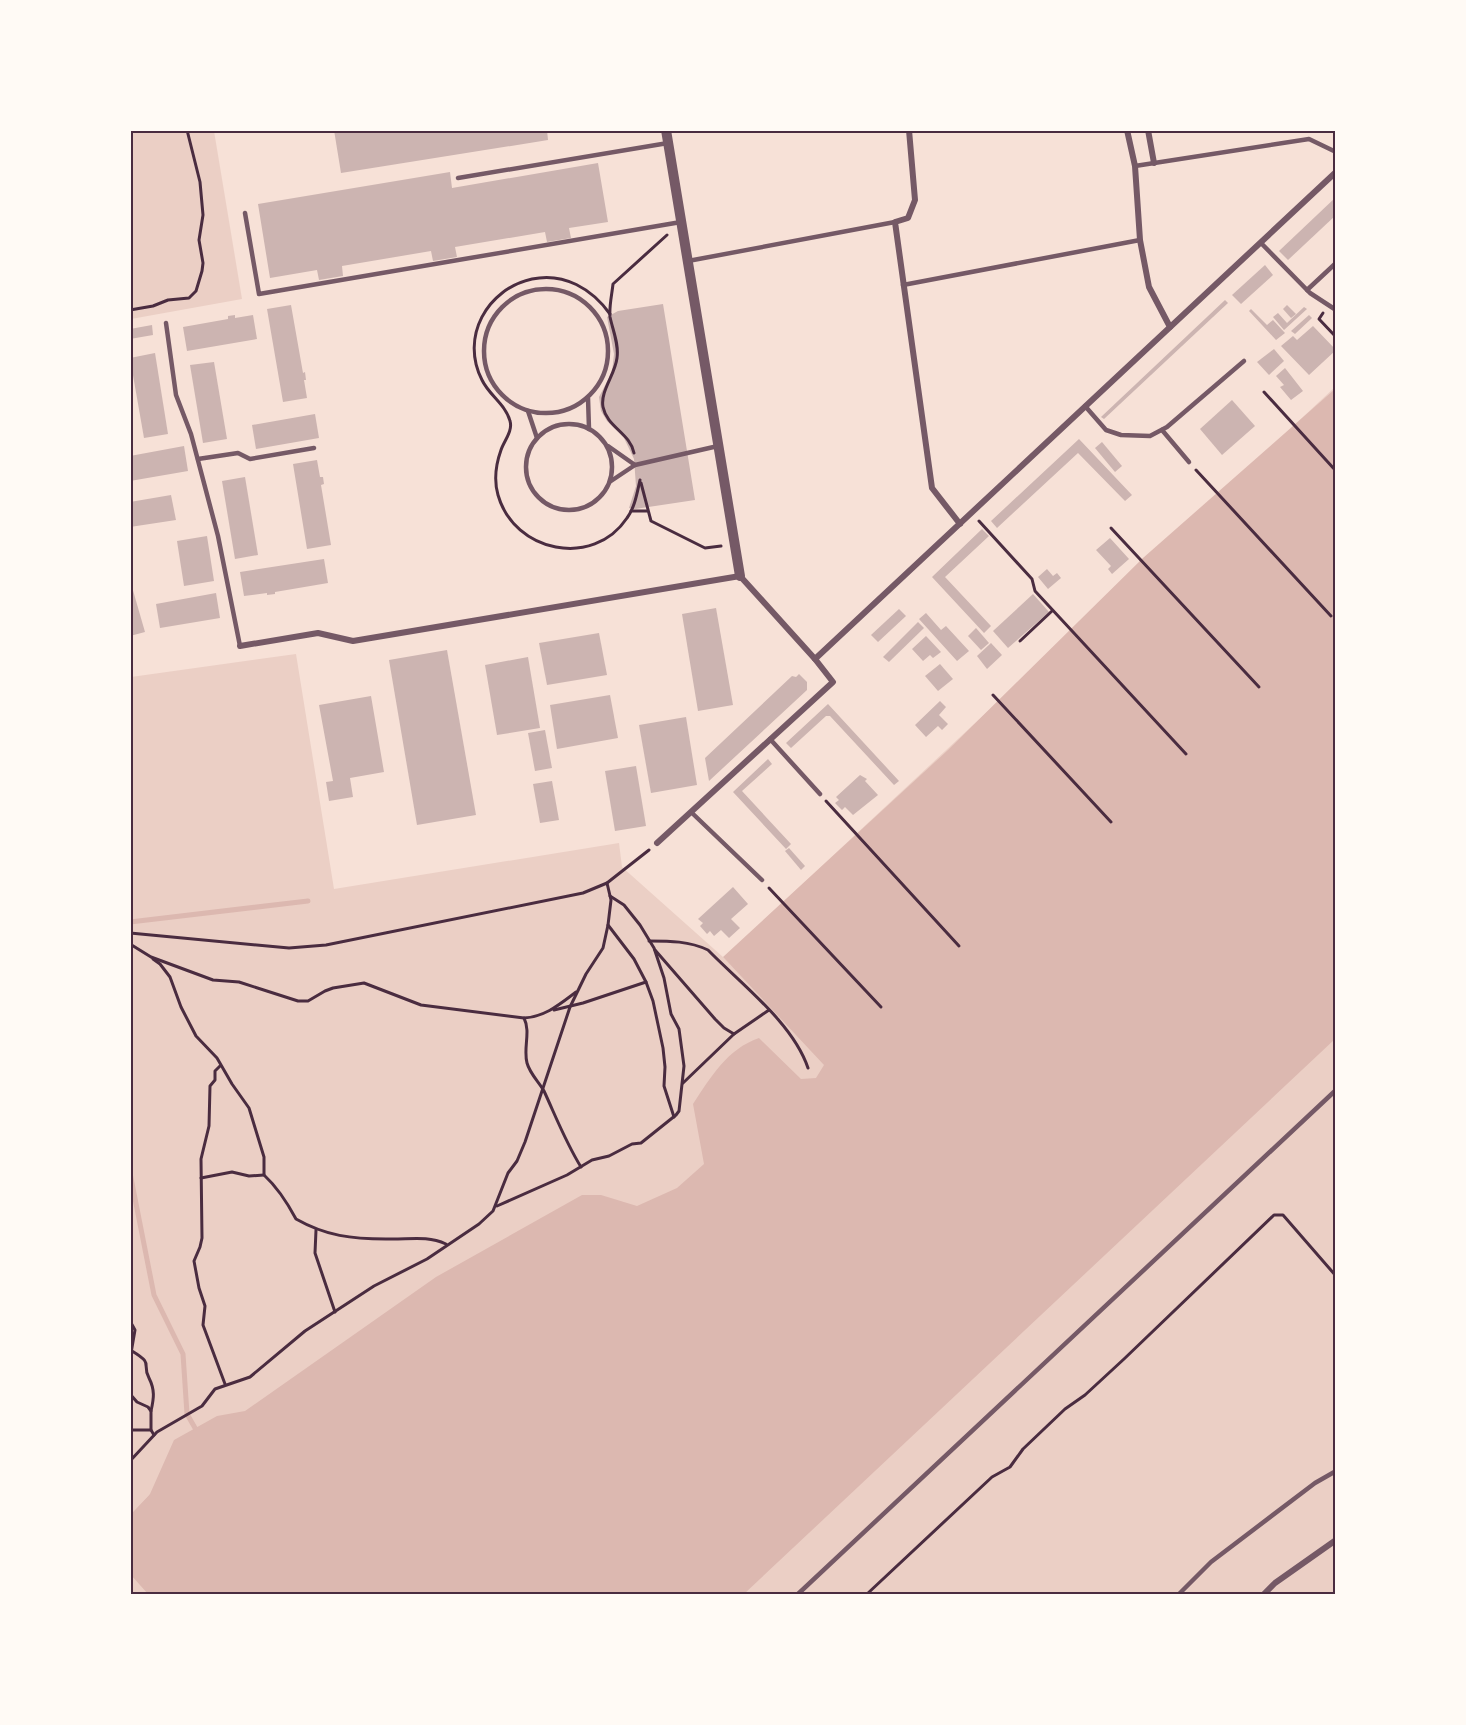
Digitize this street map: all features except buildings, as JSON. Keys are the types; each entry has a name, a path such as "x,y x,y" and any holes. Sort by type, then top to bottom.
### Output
{"street":[{"path":"657,843 833,682 740,576 666,130"},
{"path":"909,130 915,200 908,218 895,222 903,285 932,488 960,524"},
{"path":"1127,130 1135,166 1140,240 1149,286 1170,327"},
{"path":"1148,130 1154,163"},
{"path":"815,659 1335,172"},
{"path":"240,646 318,633 353,641 740,576"},
{"path":"1264,1594 1275,1583 1335,1540"}],"lane":[{"path":"1135,166 1309,139 1335,152"},
{"path":"458,178 668,143"},
{"path":"245,213 259,294 681,222"},
{"path":"688,261 895,222"},
{"path":"903,285 1140,240"},
{"path":"1261,243 1307,290 1335,310"},
{"path":"1307,290 1335,263"},
{"path":"554,289 573,294 590,306 602,322 608,342 608,362 601,382 588,398 560,412 544,413 528,411 510,401 495,387 486,368 484,348 488,328 498,310 514,297 533,290 554,289"},
{"path":"166,323 176,395 191,434 218,536 240,646"},
{"path":"1085,406 1106,430 1121,435 1150,436 1167,427 1244,361"},
{"path":"588,398 589,429"},
{"path":"528,411 537,438"},
{"path":"607,445 612,459 610,481 599,499 587,507 572,510 558,509 544,503 534,492 527,479 526,464 529,450 537,438 548,429 562,424 576,424 589,429 635,465"},
{"path":"1161,430 1189,462"},
{"path":"610,481 635,465 718,446"},
{"path":"198,459 238,453 250,459 314,447"},
{"path":"770,739 820,794"},
{"path":"691,812 762,880"},
{"path":"798,1594 1335,1090"},
{"path":"1179,1594 1211,1562 1315,1483 1335,1471"}],"path":[{"path":"130,310 153,306 168,300 189,298 196,291 203,263 199,240 203,215 200,182 187,130"},
{"path":"635,454 633,446 608,419 602,406 604,393 612,377 617,358 616,338 610,314 612,284 681,222"},
{"path":"1327,305 1319,319 1335,337"},
{"path":"1264,392 1335,471"},
{"path":"1189,462 1332,616"},
{"path":"648,512 631,511 640,478 651,521 705,548 735,545"},
{"path":"971,513 1032,579 1035,591 1052,611 1186,754"},
{"path":"1111,528 1259,687"},
{"path":"1020,641 1052,611"},
{"path":"993,695 1111,822"},
{"path":"820,794 959,946"},
{"path":"130,933 289,948 326,945 583,893 607,883 657,843"},
{"path":"762,880 881,1007"},
{"path":"130,1461 154,1435 174,1420 202,1406 215,1389 250,1377 305,1331 374,1286 427,1259 446,1244 479,1224 495,1207 508,1173 517,1161 525,1142 570,1006 586,974 603,948 608,925 610,896 607,883"},
{"path":"610,896 624,905 654,948 715,1019 734,1034"},
{"path":"608,925 634,959 646,982 659,1023 665,1066 664,1086 674,1117"},
{"path":"649,941 682,942 708,950 769,1010 802,1052 808,1068"},
{"path":"130,944 160,964 170,977 191,1027 217,1058 253,1116 264,1157 264,1175"},
{"path":"495,1207 567,1175 592,1160 609,1156 632,1144 641,1143 674,1117 678,1111 684,1066 680,1036 671,1014 664,978 654,948"},
{"path":"151,957 213,980 239,982 298,1001 308,1001 333,988 364,983 421,1005 524,1017 532,1017 646,982"},
{"path":"552,1010 578,991"},
{"path":"681,1084 734,1034 769,1010"},
{"path":"524,1017 527,1024 526,1060 581,1167"},
{"path":"220,1065 215,1071 215,1080 210,1086 209,1126 201,1159 202,1238 194,1266 205,1306 203,1325 225,1384"},
{"path":"201,1179 232,1172 249,1176 264,1175 272,1182 293,1211 296,1219 316,1230 338,1237 430,1238 446,1244"},
{"path":"867,1594 993,1477 1010,1467 1023,1449 1065,1408 1085,1395 1124,1359 1274,1215 1283,1215 1335,1276"},
{"path":"316,1230 315,1253 335,1312"},
{"path":"130,1321 135,1330 130,1359"},
{"path":"132,1351 142,1357 147,1364 147,1374 152,1382 154,1394 151,1430 154,1435"},
{"path":"130,1394 137,1402 151,1411"},
{"path":"130,1430 151,1430"}],"shaded area":[{"path":"130,131 214,131 242,299 131,319"},
{"path":"1335,387 1335,1594 131,1594 130,1527 150,1494 131,1514 131,677 296,654 334,889 619,843 622,867 723,957 782,1019 734,948"},
{"path":"1335,389 1335,1039 744,1594 148,1594 131,1575 131,1514 150,1494 174,1440 217,1416 245,1411 436,1277 582,1195 601,1195 637,1206 677,1188 704,1164 693,1104 721,1065 748,1043 759,1038 801,1079 816,1078 824,1065 723,957 948,750 1143,558"}],"waterway":[{"path":"130,922 308,901"},
{"path":"130,1173 154,1295 183,1354 187,1414 195,1428"}]}
